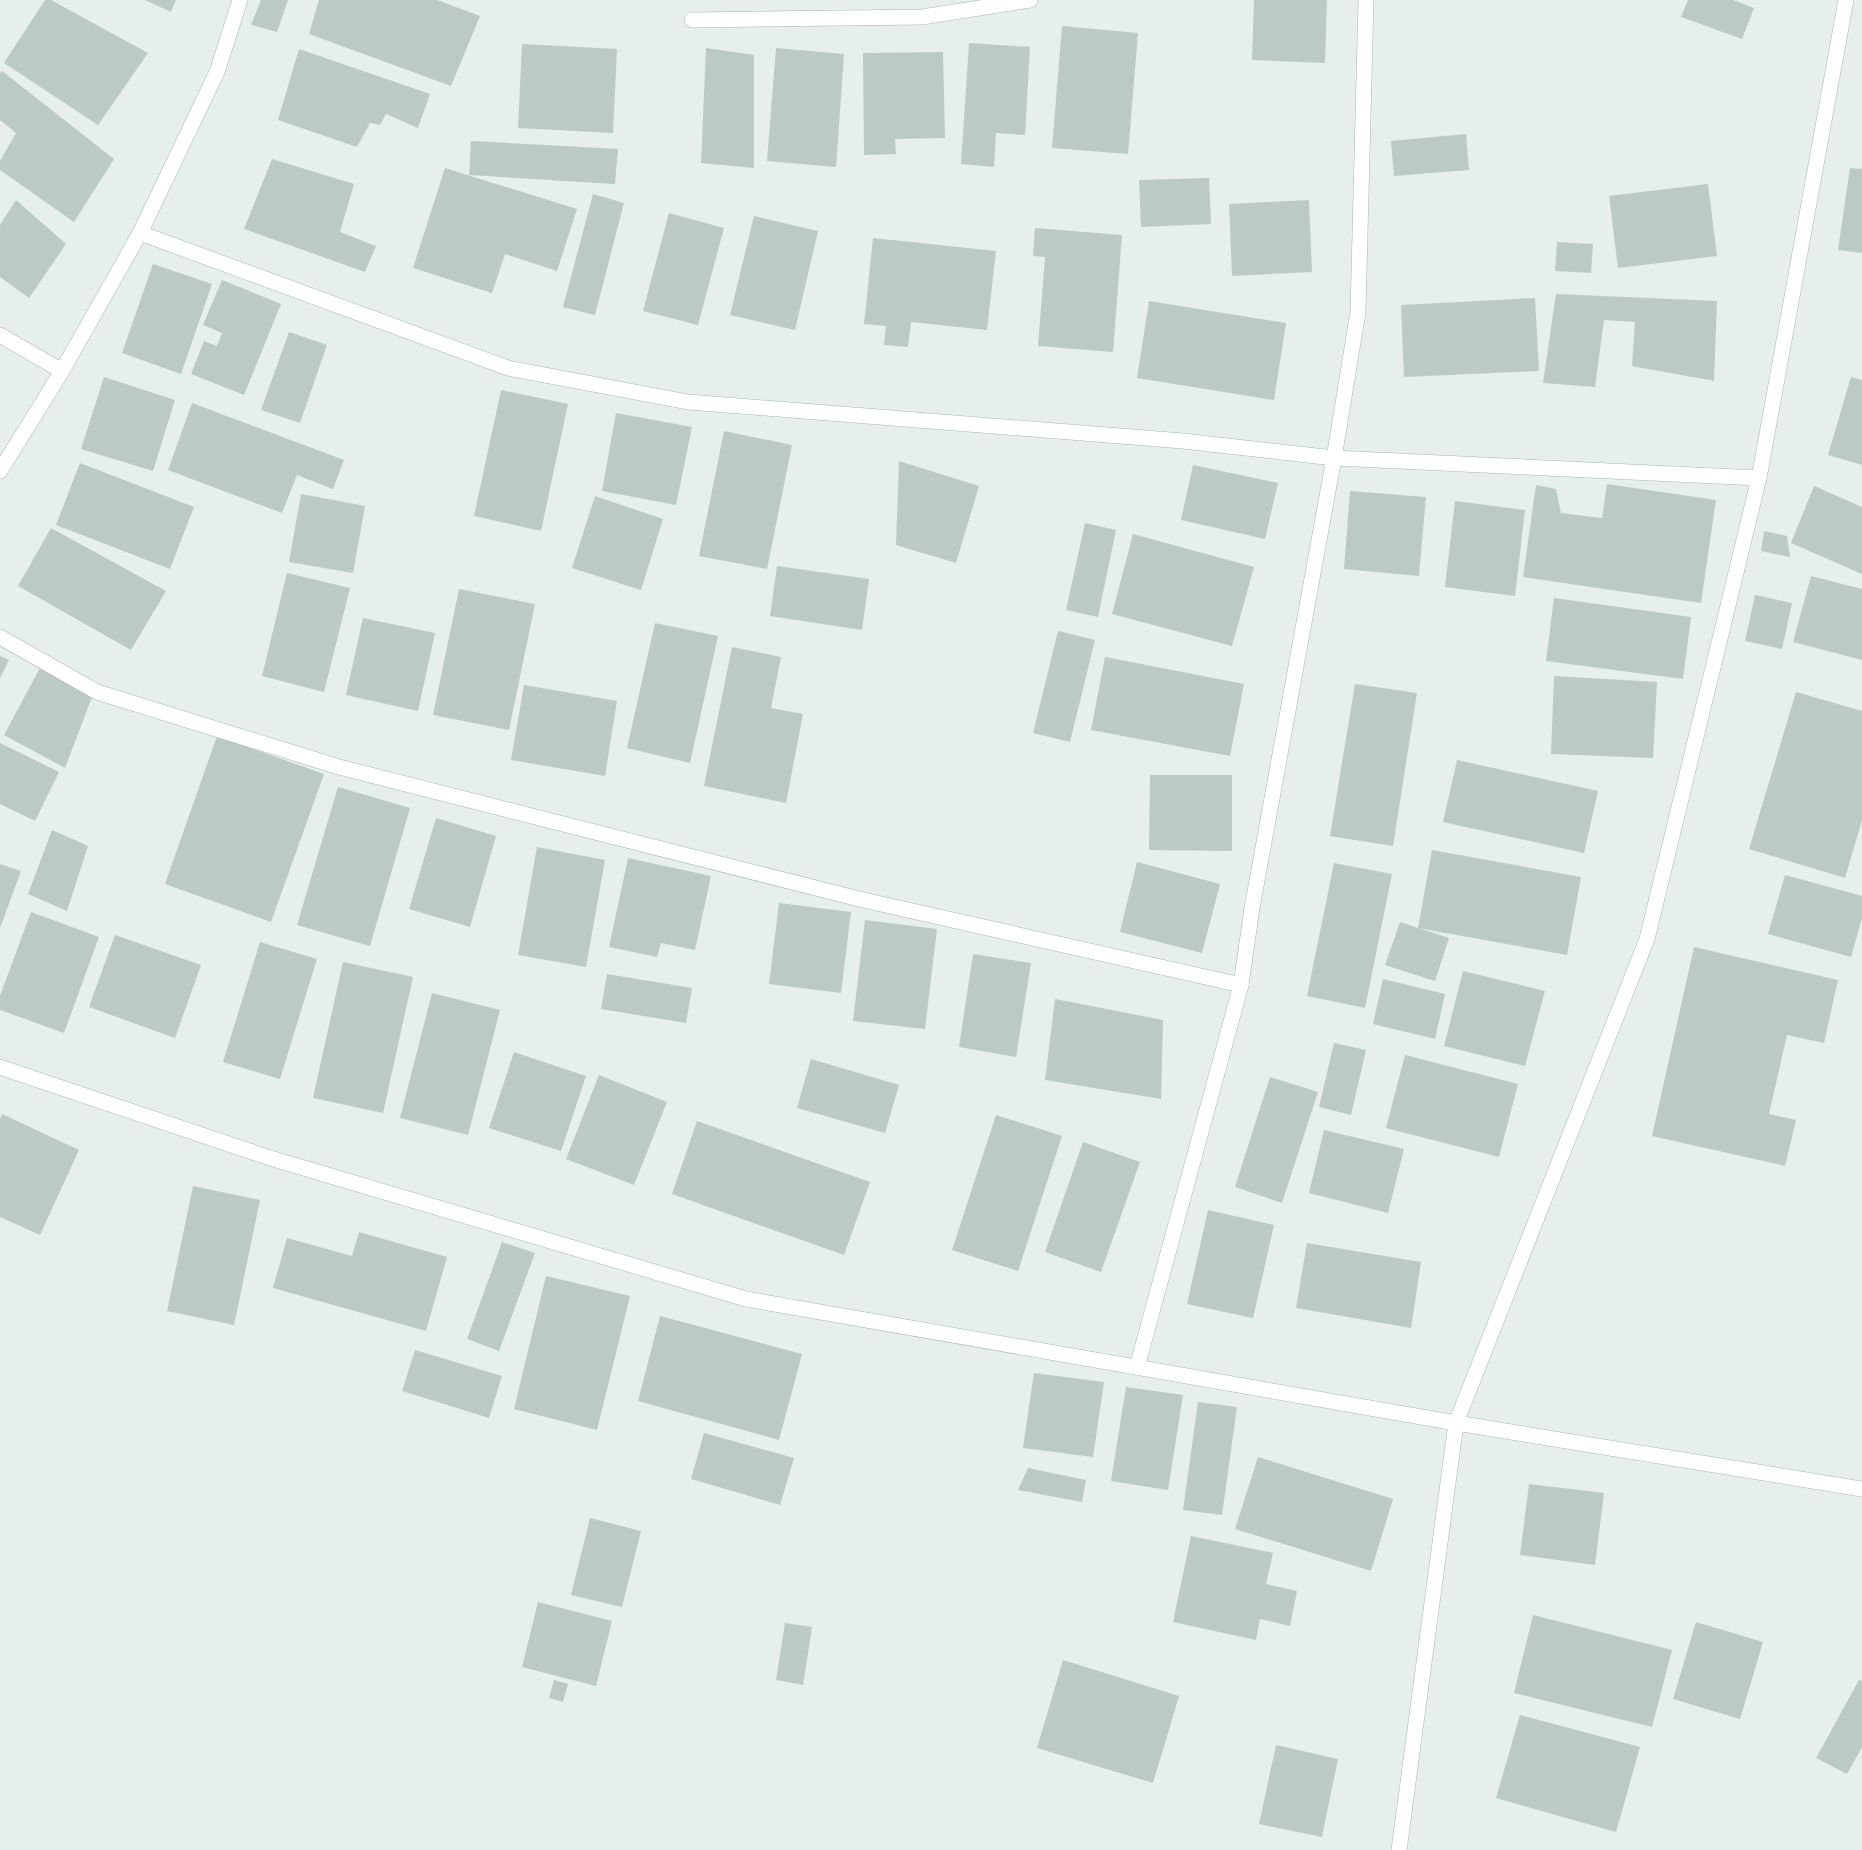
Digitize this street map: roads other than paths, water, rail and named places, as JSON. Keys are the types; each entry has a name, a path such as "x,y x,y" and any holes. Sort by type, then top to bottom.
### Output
{"street":[{"path":"0,471 62,371 140,233 217,72 240,0"},
{"path":"692,20 922,17 1030,0"},
{"path":"1136,1367 1241,985 1252,908 1334,458 1358,312 1366,0"},
{"path":"1399,1850 1456,1423 1647,939 1759,478 1846,0"},
{"path":"140,233 508,368 688,402 1183,441 1334,458 1759,478"},
{"path":"0,335 62,371"},
{"path":"0,637 97,692 339,767 859,899 1241,985"},
{"path":"0,1066 270,1158 746,1299 1456,1423 1862,1489"}]}
